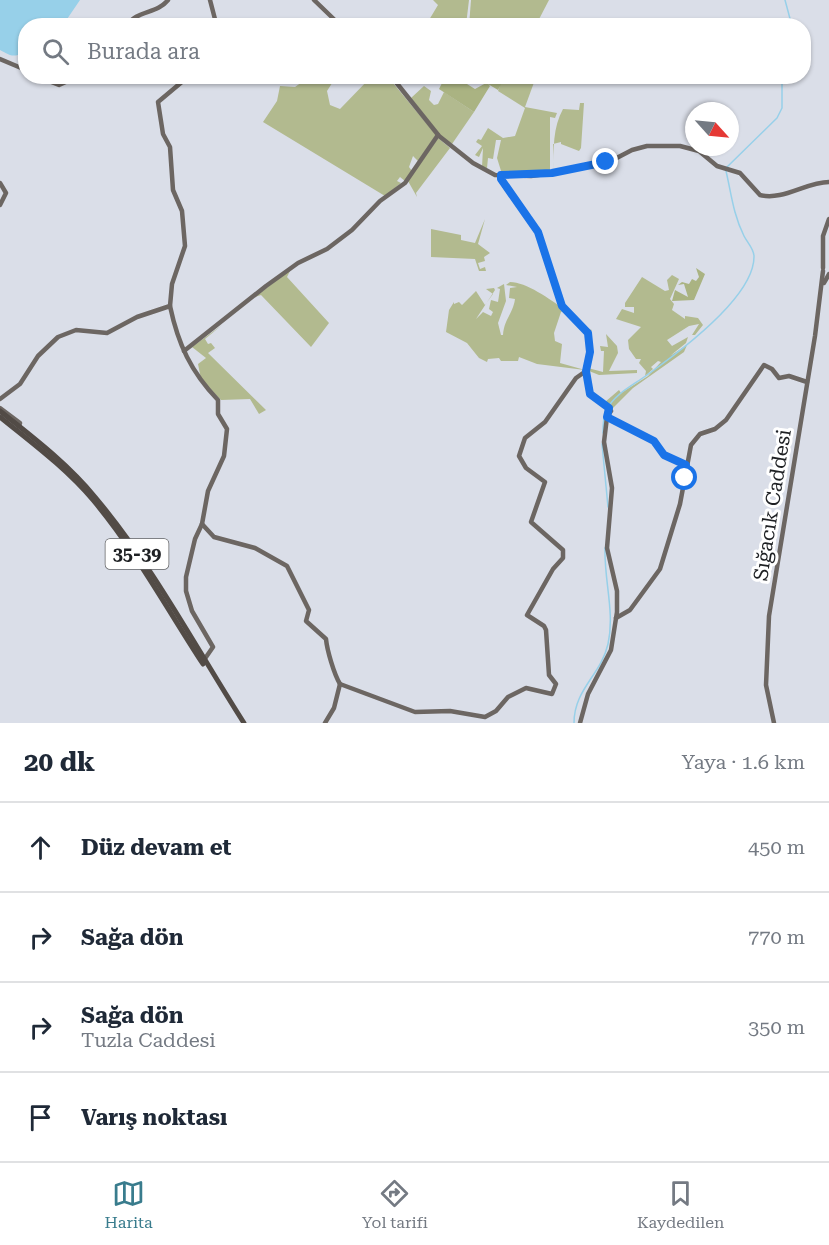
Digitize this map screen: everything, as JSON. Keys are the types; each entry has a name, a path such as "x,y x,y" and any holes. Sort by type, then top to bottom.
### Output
{"main road":[{"name":"35-39","path":"0,409 61,462 94,496 126,536 242,723"},
{"name":"35-39","path":"0,417 58,465 92,499 122,538 242,723"}],"street":[{"path":"133,18 159,10 168,0"},
{"path":"210,0 215,18"},
{"path":"314,0 333,18"},
{"path":"0,59 18,67"},
{"path":"179,84 158,102 163,134 170,147 173,190 182,211 186,246 172,284 171,306 177,339 201,382 218,400 218,414 227,429 224,456 208,491 202,524 195,539 186,577 192,611 213,647 204,660"},
{"path":"397,84 438,135 483,170 501,175 531,176 569,171 584,165 609,162 632,150 658,145 693,148 720,167 744,177 755,192 765,196 819,182 829,182"},
{"path":"184,351 298,262 327,249 352,230 381,201 405,183 438,135"},
{"path":"501,175 505,187 538,232 562,306 588,333 590,352 586,371 590,394 609,409 604,442 612,488 607,548 617,591 616,618 611,650 588,694 580,723"},
{"path":"0,183 6,193 0,205"},
{"path":"821,292 829,274 823,260 823,236 829,219"},
{"path":"821,292 826,268"},
{"name":"Sığacık Caddesi","path":"774,723 766,685 770,616 821,292"},
{"path":"0,399 20,384 38,356 58,337 76,330 107,333 137,317 171,306"},
{"path":"616,618 630,610 660,568 680,504 690,449 697,437 717,428 726,420 764,365 772,369 779,378 789,376 807,382"},
{"path":"340,684 415,712 450,711 485,717 496,711 507,697 526,688 550,694 554,692 556,684 549,675 544,626 526,615 553,569 564,558 563,550 531,522 545,482 526,468 519,456 525,438 545,422 576,378 586,371"},
{"path":"607,417 654,441 664,455 686,465"},
{"path":"202,524 214,537 255,548 287,566 309,610 306,621 326,639 327,651 332,658 340,684 334,708 325,723"}],"green space":[{"path":"433,0 469,0 467,18 430,18 438,5"},
{"path":"471,0 549,0 540,18 470,18"},
{"path":"299,84 332,84 327,91 330,105 340,109 364,84 394,84 436,135 418,161 413,156 409,167 412,171 405,181 400,177 397,181 401,183 385,196 263,122 277,101 280,86 295,87"},
{"path":"442,84 467,84 475,89 484,84 490,86 474,112 439,89"},
{"path":"488,84 501,84 498,90"},
{"path":"500,84 533,84 525,107 557,113 555,118 550,117 550,172 502,174 497,158 501,140 496,140 493,159 488,158 487,168 482,167 483,148 479,157 475,155 482,146 476,142 478,139 481,140 488,128 503,138 515,136 525,108 498,91"},
{"path":"424,86 431,91 429,100 434,105 438,104 444,92 474,112 452,144 441,136 411,98"},
{"path":"580,103 584,103 579,151 561,142 554,144 557,123 563,109 579,110"},
{"path":"438,138 450,148 416,193 417,197 408,181"},
{"path":"485,219 478,244 490,253 484,257 485,261 478,263 480,269 485,267 486,271 479,271 475,259 431,257 431,229 461,235 461,240 475,243"},
{"path":"696,268 705,274 694,300 672,301 675,290 688,297 684,284 678,285 682,282 689,284 692,279 696,281 699,277"},
{"path":"291,269 287,277 329,323 311,347 261,295 255,297"},
{"path":"672,275 679,279 670,299 674,304 672,310 685,319 685,316 698,318 703,325 695,335 692,335 699,324 689,326 667,340 672,346 688,337 686,343 670,356 687,345 684,352 633,388 612,409 609,407 612,404 609,406 590,391 605,402 619,390 621,393 648,376 661,362 658,361 651,367 653,369 645,376 646,371 639,363 641,359 636,359 629,349 628,340 641,327 616,319 622,309 634,313 634,307 625,307 625,303 642,277 665,291 669,290 667,280"},
{"path":"510,282 530,288 552,301 565,310 561,312 554,333 555,341 562,344 560,363 585,370 537,364 519,357 518,361 501,361 499,358 488,359 487,362 479,358 467,343 446,332 449,310 454,302 454,304 459,302 462,305 476,291 485,305 487,303 476,319 483,312 491,316 493,312 489,309 491,300 498,302 500,289 497,288 504,284 506,301 498,323 501,335 503,335 515,299 509,298 510,288 517,287 506,285"},
{"path":"494,288 493,294 486,289"},
{"path":"222,325 205,339 215,348 208,353 266,410 259,414 250,399 221,400 201,379 198,364 206,358 192,347"},
{"path":"606,334 617,346 618,353 609,371 637,370 637,373 599,375 589,371 589,379 586,370 591,349 588,368 603,372 604,351 601,351 600,346 608,347"}],"water":[{"path":"0,0 80,0 68,18 18,18 18,55 10,55 0,50"}],"waterway":[{"path":"785,0 790,18"},
{"path":"727,167 777,118 782,108 782,84"},
{"path":"603,433 605,413 610,404 712,323 729,306 751,272 754,253 737,220 726,171"},
{"path":"602,444 608,507"},
{"path":"574,723 578,701 600,665 608,644 610,608 605,548"}],"route":[{"path":"606,162 584,165 569,171 531,176 501,175 501,179 538,232 562,306 588,333 590,352 586,371 590,394 609,408 611,411 607,417 651,439 664,455 686,465 685,478"}]}
